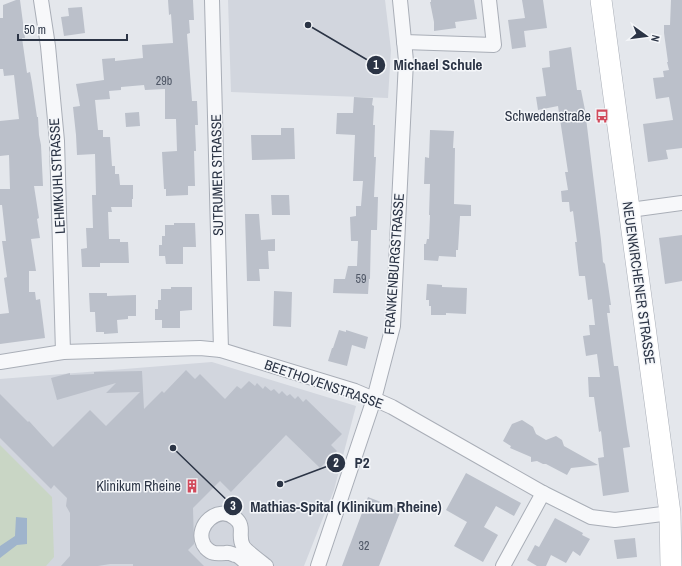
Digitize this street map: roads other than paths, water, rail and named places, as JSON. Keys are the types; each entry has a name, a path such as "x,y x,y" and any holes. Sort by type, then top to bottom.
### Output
{"street":[{"name":"LEHMKUHLSTRASSE","path":"41,0 48,46 57,141 63,352"},
{"name":"SUTRUMER STRASSE","path":"212,0 221,350"},
{"name":"FRANKENBURGSTRASSE","path":"318,566 374,399 393,326 406,61 400,0"},
{"path":"404,42 494,45 489,0"},
{"name":"NEUENKIRCHENER STRASSE","path":"601,0 670,513 671,566"},
{"path":"630,210 682,203"},
{"name":"BEETHOVENSTRASSE","path":"0,362 63,352 200,348 221,350 347,389 374,399 427,427 543,494 591,517 615,520 670,513"},
{"path":"503,566 543,494"},
{"path":"249,566 237,555 227,552 214,554 208,550 203,543 202,528 209,519 221,513 228,514 235,518 240,523 242,529 240,537 243,546 266,566"}],"water":[{"path":"16,517 27,518 27,544 17,545 0,558 0,546 15,536"}],"place":[{"name":"Michael Schule","path":"308,25"},
{"name":"Schwedenstraße","path":"602,116"},
{"name":"Mathias-Spital (Klinikum Rheine)","path":"173,448"},
{"name":"P2","path":"280,484"},
{"name":"Klinikum Rheine","path":"192,486"}]}
